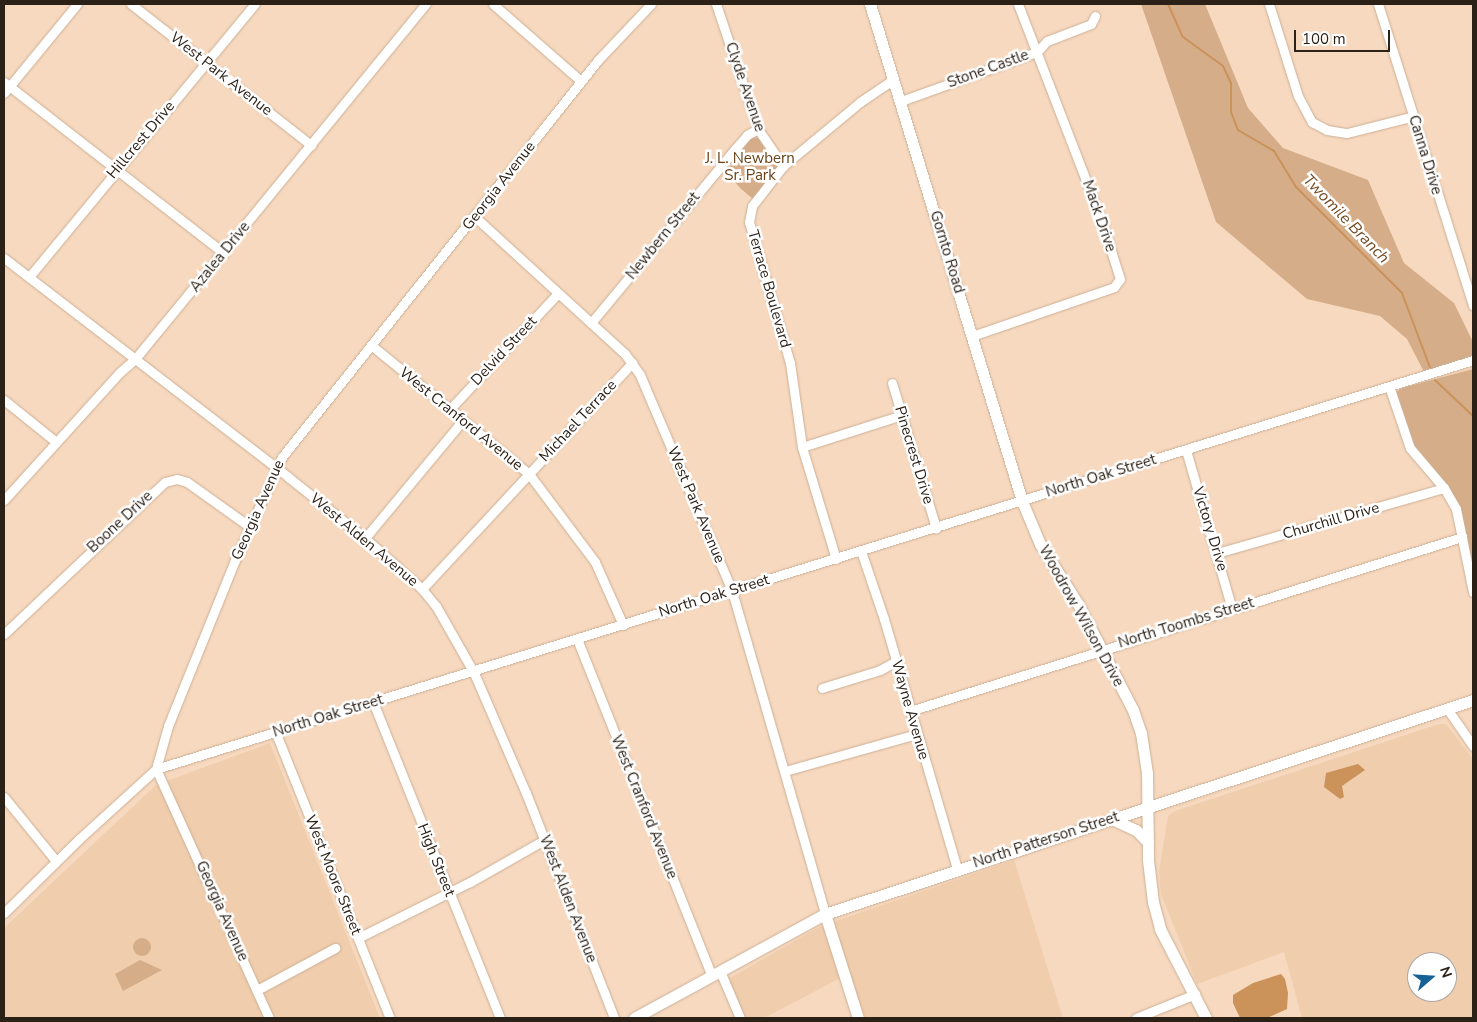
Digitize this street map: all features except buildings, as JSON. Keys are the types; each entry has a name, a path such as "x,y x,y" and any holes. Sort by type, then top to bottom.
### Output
{"main road":[{"name":"Gornto Road","path":"870,4 1022,501"},
{"name":"Woodrow Wilson Drive","path":"1022,501 1040,544 1102,649 1133,710 1141,733 1149,807 1148,842 1153,902 1160,929 1206,1018"},
{"name":"North Patterson Street","path":"634,1018 825,914 1448,710 1473,700"},
{"path":"1112,819 1136,830 1148,842"},
{"path":"825,914 858,1018"}],"street":[{"path":"77,4 6,87 224,253"},
{"name":"West Park Avenue","path":"131,4 311,145"},
{"name":"Hillcrest Drive","path":"29,277 116,169 255,4"},
{"name":"Azalea Drive","path":"4,500 119,373 135,359 224,253 426,4"},
{"path":"493,4 581,81"},
{"name":"Georgia Avenue","path":"269,1018 156,769 168,726 250,527 282,457 475,217 581,81 651,4"},
{"name":"Clyde Avenue","path":"716,4 758,130 783,166"},
{"name":"Mack Drive","path":"972,336 1114,287 1120,279 1102,222 1018,4"},
{"path":"1269,4 1298,96 1312,122 1327,130 1347,133 1414,116"},
{"name":"Canna Drive","path":"1378,4 1473,305"},
{"name":"Stone Castle","path":"901,101 1037,52 1047,41 1091,24 1095,16"},
{"name":"Terrace Boulevard","path":"836,559 802,447 790,363 749,222 752,206 783,166 860,102 894,79"},
{"name":"Newbern Street","path":"591,323 747,135 758,130"},
{"name":"West Park Avenue","path":"475,217 591,323 632,364 732,591 825,914"},
{"name":"West Alden Avenue","path":"4,258 365,538 422,589 474,673 544,840 614,1018"},
{"name":"Delvid Street","path":"450,409 558,293"},
{"name":"West Cranford Avenue","path":"371,345 528,474 595,562 623,624"},
{"name":"North Oak Street","path":"4,913 56,861 156,769 474,673 623,624 1469,362"},
{"name":"Michael Terrace","path":"422,589 632,364"},
{"name":"Pinecrest Drive","path":"892,383 936,528"},
{"path":"1389,386 1410,448 1444,488 1456,509 1473,592"},
{"path":"4,400 56,442"},
{"path":"802,447 902,415"},
{"path":"365,538 463,420"},
{"name":"Victory Drive","path":"1186,450 1218,553 1232,609"},
{"name":"Boone Drive","path":"4,634 137,505 170,480 187,482 250,527"},
{"name":"Churchill Drive","path":"1218,553 1444,488"},
{"name":"North Toombs Street","path":"910,711 1462,537"},
{"name":"Wayne Avenue","path":"861,551 958,869"},
{"name":"West Cranford Avenue","path":"577,639 716,973 740,1018"},
{"path":"822,688 880,670 896,661"},
{"name":"High Street","path":"373,702 500,1018"},
{"path":"1448,710 1473,746"},
{"name":"West Moore Street","path":"275,732 390,1018"},
{"path":"785,771 917,734"},
{"path":"4,797 56,861"},
{"path":"358,938 450,893 544,840"},
{"path":"257,990 335,948"},
{"path":"1136,1018 1195,994"}],"shaded area":[{"path":"1439,724 1446,724 1473,759 1473,1018 1302,1018 1284,952 1197,984 1161,894 1159,872 1168,816 1175,811"},
{"path":"270,743 380,1018 4,1018 4,928 156,785"},
{"path":"1358,764 1365,770 1342,786 1344,797 1340,799 1324,787 1326,773"},
{"path":"1014,860 1063,1018 866,1018 848,974 764,1018 745,1018 726,980 821,926"},
{"path":"1281,974 1285,979 1288,993 1287,1009 1267,1018 1240,1018 1233,1003 1233,995 1253,983"}],"green space":[{"path":"1141,4 1205,4 1248,108 1283,148 1368,180 1404,263 1454,303 1473,342 1473,357 1424,372 1407,339 1380,316 1307,299 1216,222"},
{"name":"J. L. Newbern Sr. Park","path":"748,136 758,138 777,167 753,199 740,188 722,167"},
{"path":"1473,369 1473,576 1462,521 1413,450 1395,393 1402,388"},
{"path":"142,938 148,941 151,947 148,953 142,956 136,953 133,947 136,941"},
{"path":"140,960 162,970 123,991 115,974"}],"waterway":[{"name":"Twomile Branch","path":"1168,4 1183,37 1223,66 1231,83 1231,112 1238,130 1274,151 1296,187 1402,293 1431,370"},
{"name":"Twomile Branch","path":"1435,380 1473,416"}]}
